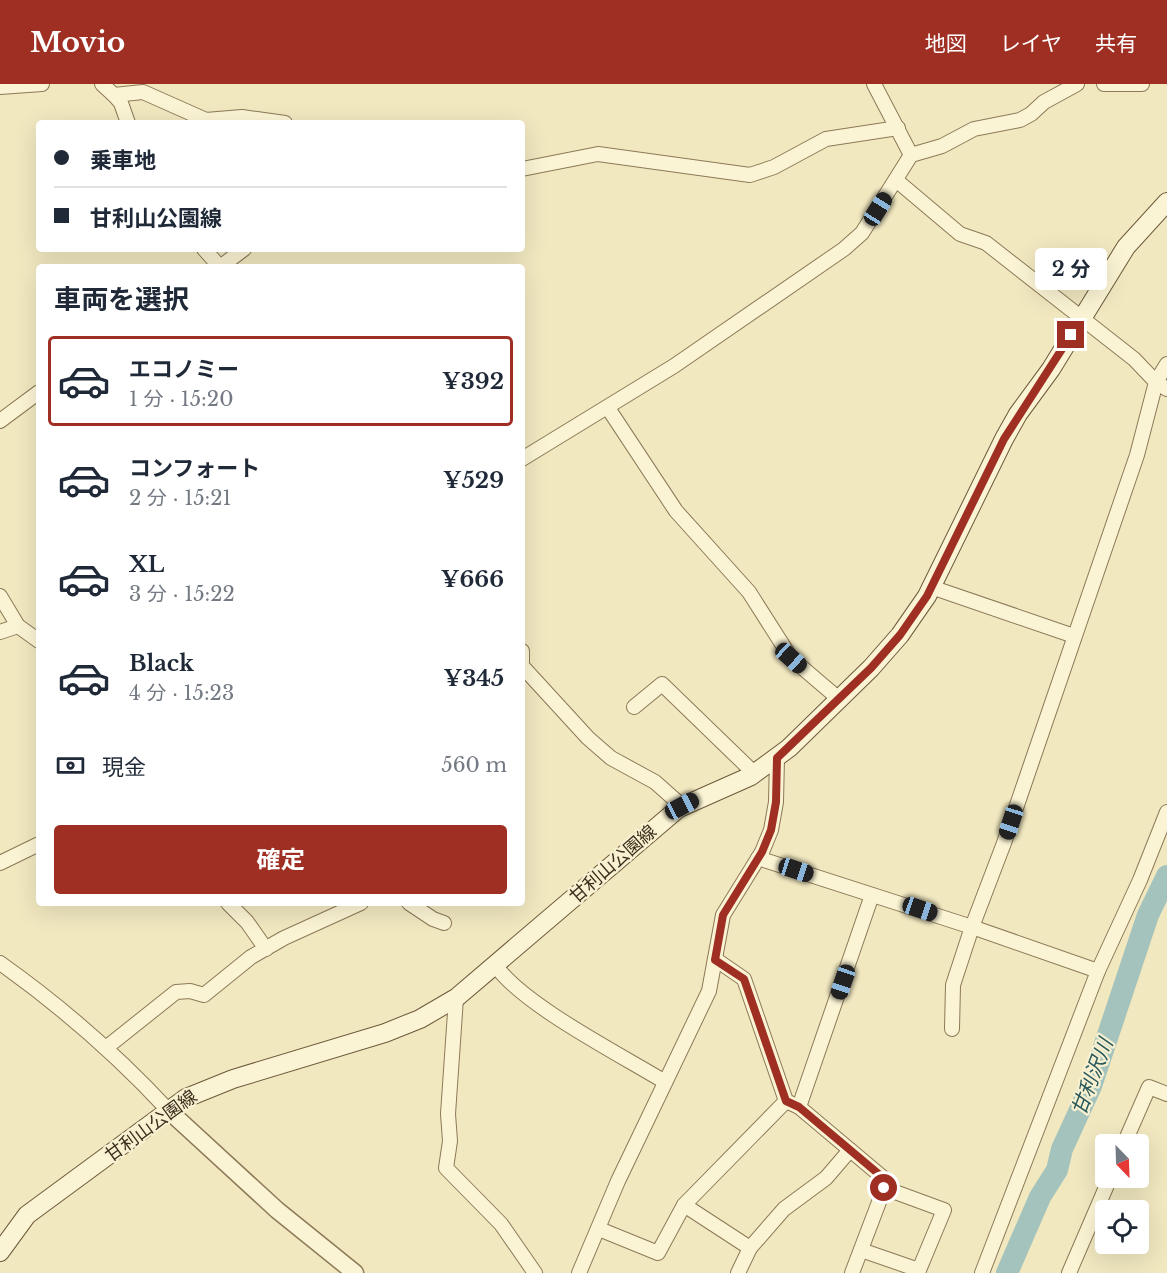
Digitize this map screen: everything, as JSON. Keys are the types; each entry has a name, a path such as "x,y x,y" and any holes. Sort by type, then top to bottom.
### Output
{"main road":[{"name":"甘利山公園線","path":"0,1252 27,1215 138,1136 168,1110 202,1089 357,1043 420,1019 456,998 682,806 755,774 777,758 839,699 900,635 931,587 1004,439 1051,369 1126,247 1167,202"}],"street":[{"path":"0,87 42,84"},
{"path":"102,84 121,103 127,120"},
{"path":"874,84 911,155"},
{"path":"525,457 608,408 748,318 844,249 862,233 911,155 942,146 974,129 1020,120 1044,102 1077,84"},
{"path":"1104,84 1142,84"},
{"path":"114,94 142,92 206,120 242,117 264,120"},
{"path":"525,168 598,154 750,175 774,167 826,138 898,128"},
{"path":"896,180 960,234 986,243 1134,359 1162,386"},
{"path":"207,252 217,264"},
{"path":"224,264 240,252"},
{"path":"952,1029 953,985 1162,386 1167,364"},
{"path":"0,421 36,394"},
{"path":"608,408 676,511 749,592 791,658 839,699"},
{"path":"931,587 1074,636"},
{"path":"0,596 18,626 36,639"},
{"path":"0,632 18,626"},
{"path":"525,667 588,738 611,758 655,782 682,806"},
{"path":"634,707 662,684 755,774"},
{"path":"579,1273 618,1181 709,991 723,915 758,858 771,830 776,802 777,758"},
{"path":"981,1273 1098,971 1140,880 1167,812"},
{"path":"0,863 36,845"},
{"path":"758,858 972,927 1098,971"},
{"path":"599,1229 658,1253 684,1205 792,1104 873,895"},
{"path":"231,906 247,922 266,949"},
{"path":"107,1047 176,992 190,991 204,995 251,957 355,906"},
{"path":"414,906 433,919 444,923"},
{"path":"715,960 744,979 792,1104 887,1181 852,1273"},
{"path":"0,963 54,1001 107,1047 168,1110 277,1210 355,1273"},
{"path":"496,966 501,973 541,1006 665,1082"},
{"path":"456,998 448,1114 450,1142 446,1168 501,1224 535,1273"},
{"path":"1128,1134 1149,1088 1167,1094"},
{"path":"738,1273 750,1248 784,1209 826,1178 850,1150"},
{"path":"861,1250 919,1270 944,1210 884,1188"},
{"path":"1069,1273 1106,1188"},
{"path":"684,1205 750,1248"}],"waterway":[{"name":"甘利沢川","path":"1007,1273 1040,1197 1057,1170 1062,1149 1091,1086 1148,915 1167,876"}],"route":[{"path":"884,1188 887,1181 799,1107 786,1101 744,979 715,960 723,915 762,852 771,830 776,802 777,758 871,668 916,614 1004,439 1071,335"}]}
